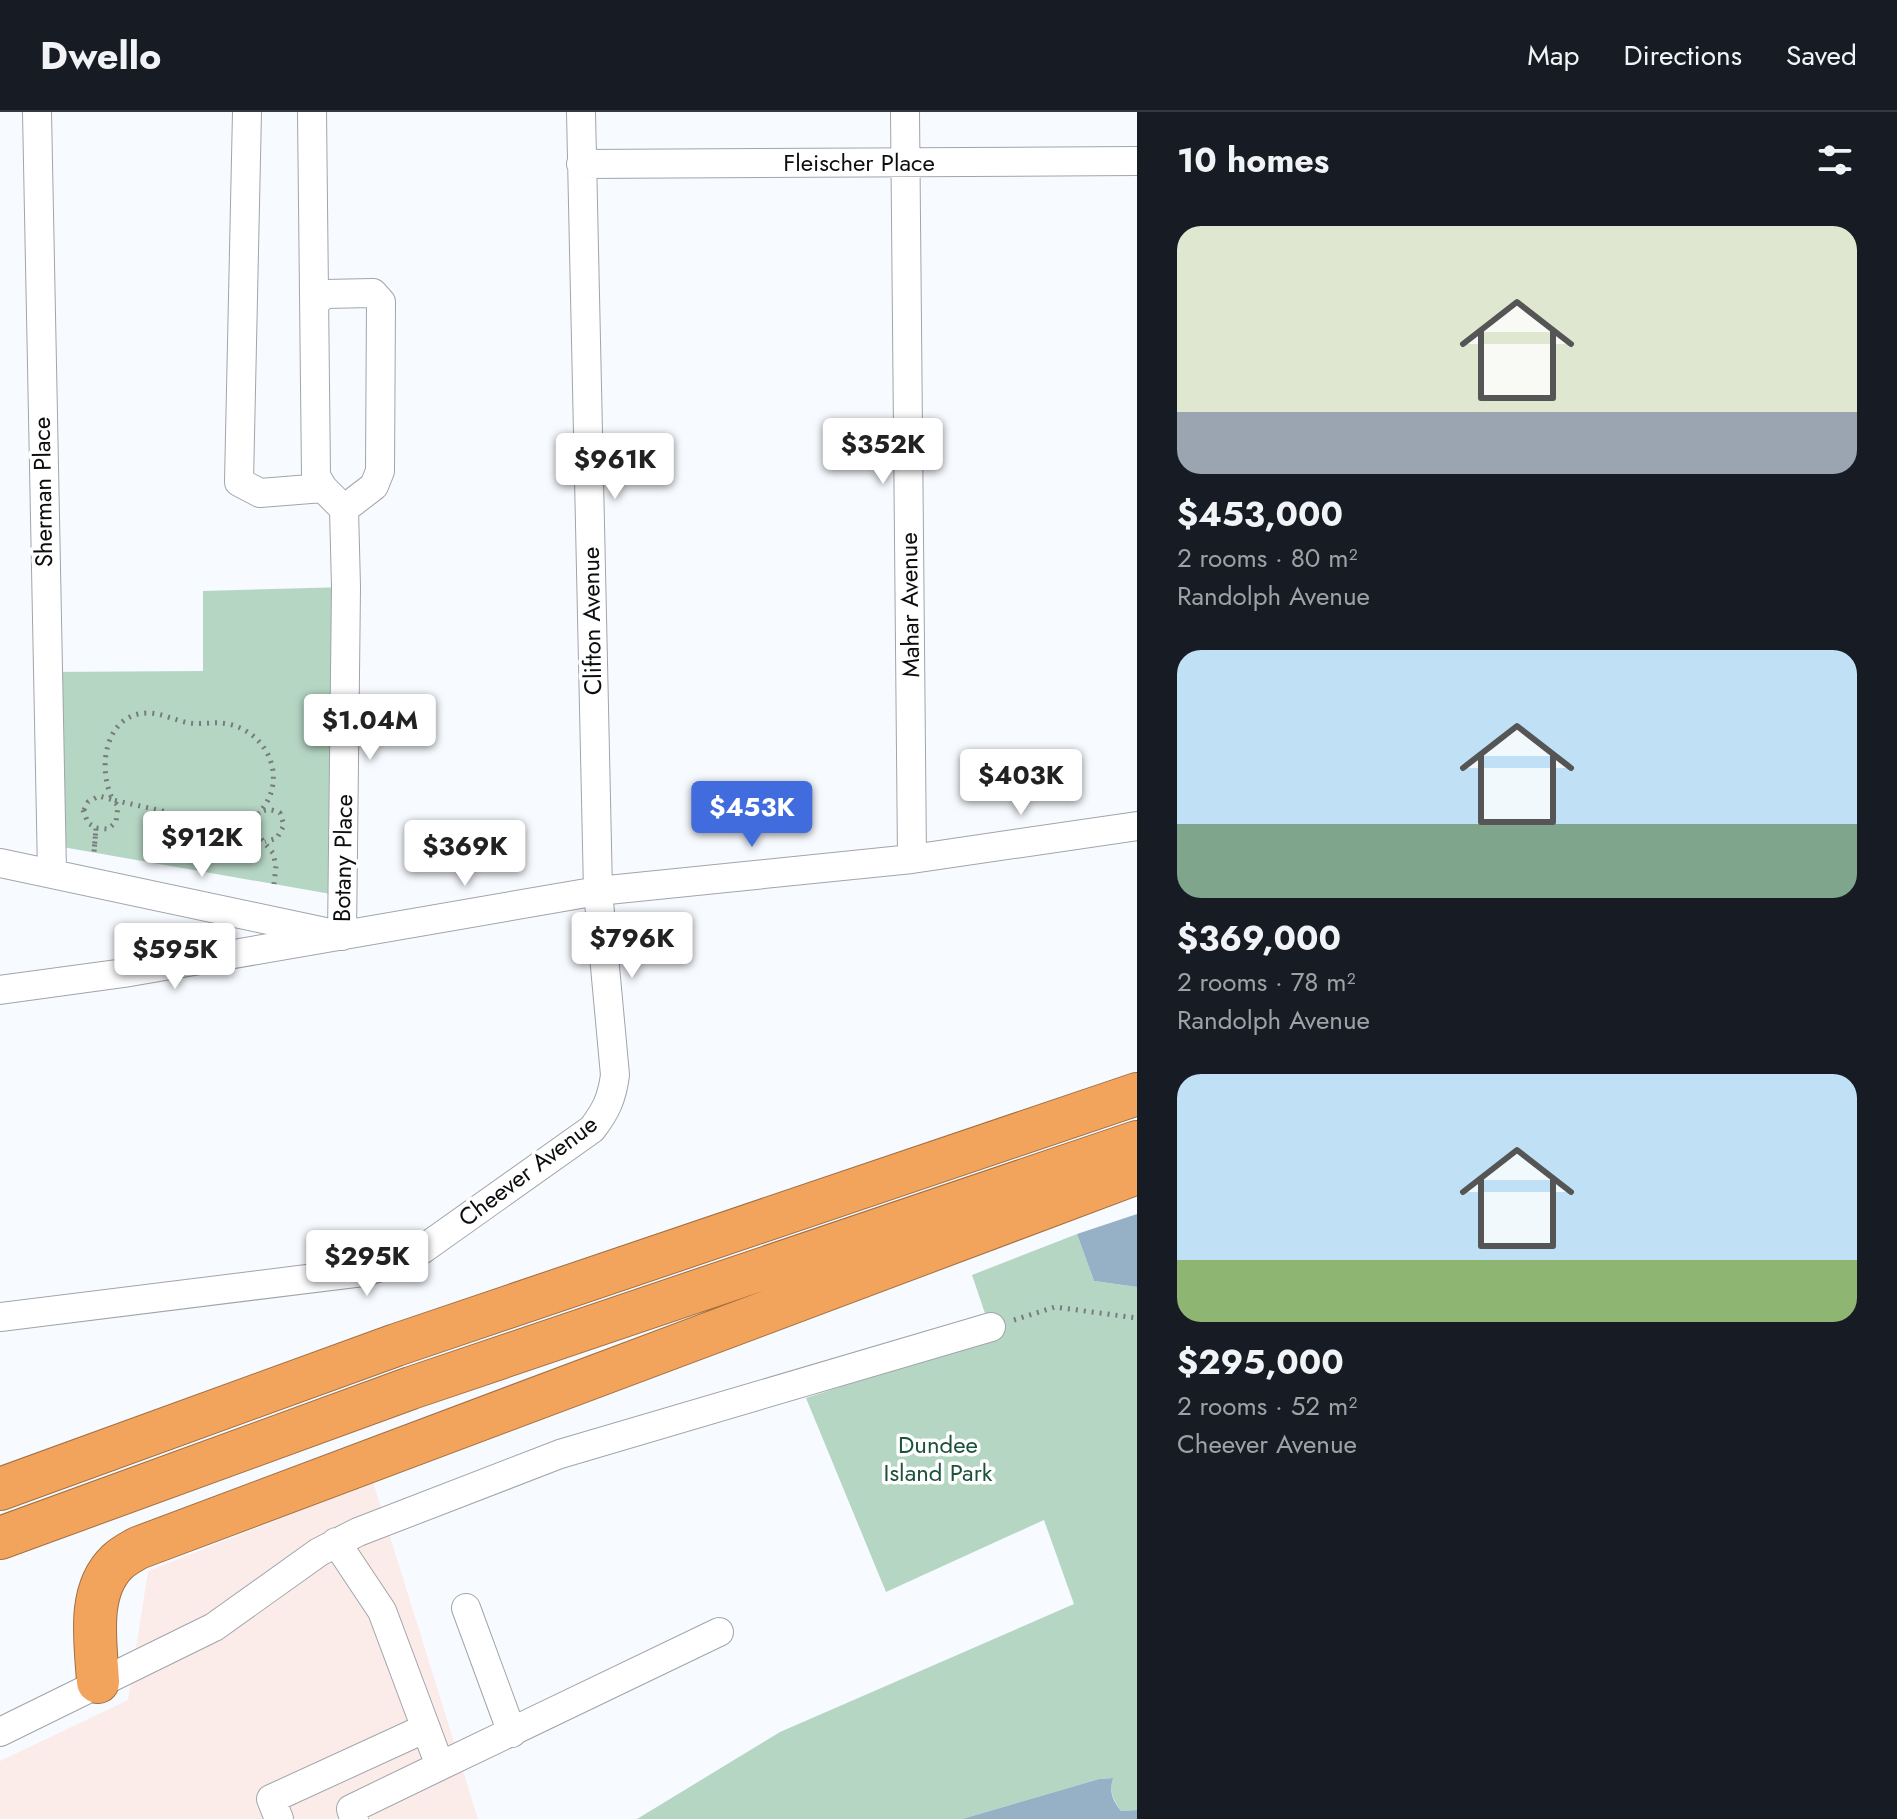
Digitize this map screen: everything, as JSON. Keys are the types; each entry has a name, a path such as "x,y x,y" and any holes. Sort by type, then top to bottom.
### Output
{"highway":[{"path":"0,1489 396,1345 1137,1094"},
{"path":"0,1538 411,1388 1137,1142"},
{"path":"98,1682 96,1606 103,1582 117,1562 138,1548 1137,1173"}],"street":[{"name":"Sherman Place","path":"37,112 52,872"},
{"path":"247,112 239,482 260,493 323,488"},
{"path":"312,112 316,476 323,488 344,509 374,486 380,471 381,302 373,293 324,294 315,303"},
{"name":"Clifton Avenue","path":"581,112 598,891"},
{"name":"Mahar Avenue","path":"905,112 912,859"},
{"name":"Fleischer Place","path":"581,164 1137,161"},
{"name":"Botany Place","path":"342,936 344,509"},
{"path":"0,990 124,973 598,891 912,859 1137,826"},
{"path":"0,863 342,936"},
{"name":"Cheever Avenue","path":"0,1317 363,1272 395,1263 423,1249 592,1129 612,1098 615,1075 598,891"},
{"path":"0,1732 214,1627 336,1542 560,1454 991,1327"},
{"path":"336,1542 382,1611 440,1766"},
{"path":"466,1608 512,1733"},
{"path":"354,1819 351,1809 719,1632"},
{"path":"279,1819 271,1799 426,1728"}],"path":[{"path":"265,842 277,838 282,832 280,813 268,809 258,814 238,827 216,832 200,830 167,812 113,800 104,795 88,802 84,810 88,823 96,828 94,852 96,828 108,829 116,822 118,806 113,800 105,771 105,751 121,725 132,717 150,713 191,723 227,724 244,729 264,746 274,776 270,798 258,814 252,823 252,828 275,860 274,884"},
{"path":"50,809 84,810"},
{"path":"991,1327 1055,1307 1137,1318"}],"shaded area":[{"path":"373,1482 478,1819 0,1819 0,1761 128,1700 148,1571"}],"green space":[{"path":"346,587 342,896 51,845 46,672 203,671 203,591"},
{"name":"Dundee Island Park","path":"1077,1234 1094,1281 1137,1287 1137,1810 1121,1811 1112,1795 1112,1778 1099,1779 962,1819 637,1819 780,1732 1074,1604 1044,1520 886,1592 806,1398 993,1337 972,1275"}],"water":[{"path":"1137,1214 1137,1287 1094,1281 1077,1234"},
{"path":"1113,1778 1111,1791 1115,1803 1121,1811 1137,1810 1137,1819 962,1819 1099,1779"}]}
